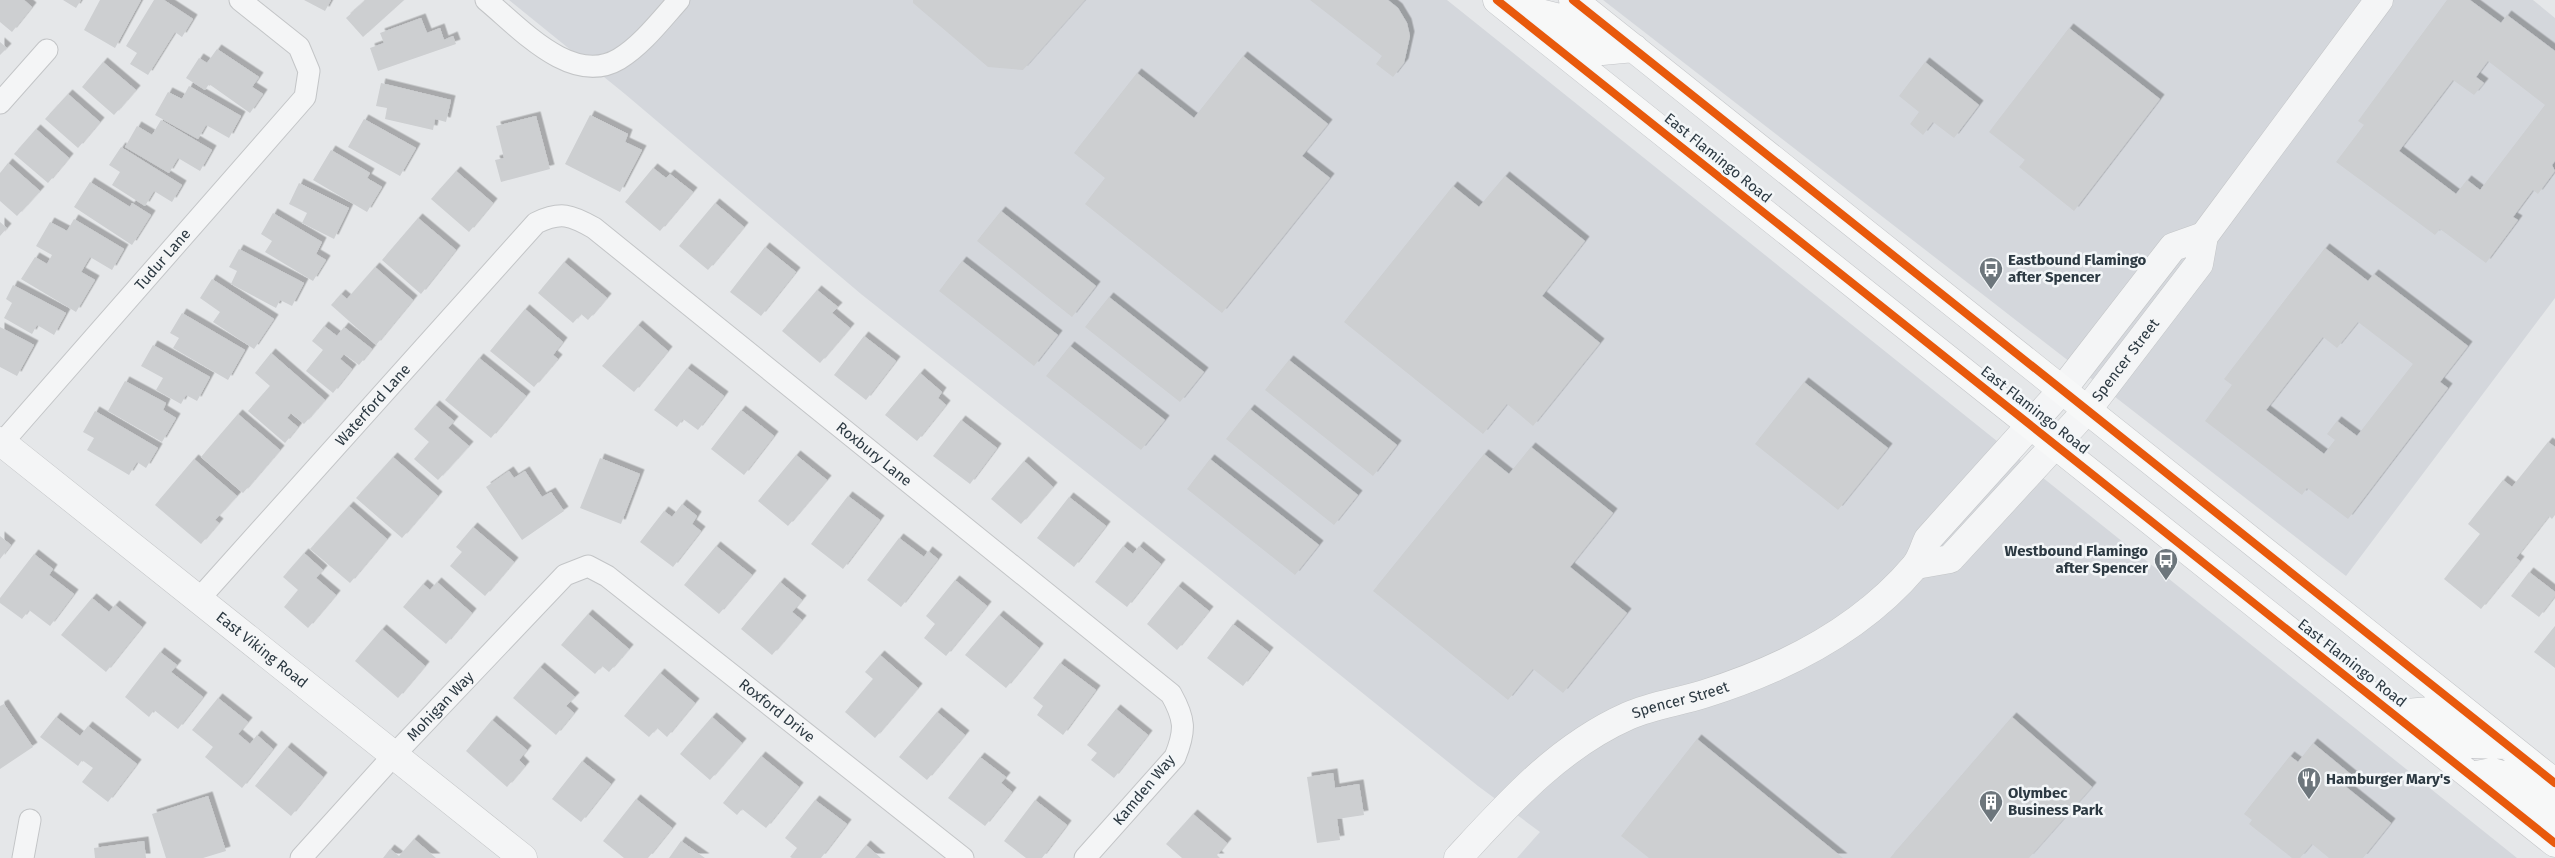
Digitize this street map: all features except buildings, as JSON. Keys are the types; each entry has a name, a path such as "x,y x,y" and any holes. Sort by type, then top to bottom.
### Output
{"main road":[{"path":"1573,0 2555,783"},
{"path":"1499,2 1560,18 1602,51 1634,48"},
{"name":"East Flamingo Road","path":"1499,2 2057,444 2555,843"},
{"path":"2395,714 2430,711 2472,744 2507,745"},
{"path":"2471,776 2492,772 2512,778 2555,811"}],"street":[{"name":"Tudur Lane","path":"1,442 305,97 309,71 299,47 240,0"},
{"path":"486,0 553,54 575,65 595,67 619,59 653,30 679,0"},
{"name":"Spencer Street","path":"1916,565 1950,559 2088,409 2199,264 2204,236 2379,0"},
{"path":"0,103 47,50"},
{"name":"Waterford Lane","path":"198,600 536,223 553,215"},
{"name":"Roxbury Lane","path":"553,215 573,216 602,234 1171,694 1182,714"},
{"name":"Spencer Street","path":"1458,858 1526,785 1578,744 1628,716 1706,693 1794,660 1852,626 1916,565 1928,539 2063,389 2173,247 2204,236"},
{"name":"East Viking Road","path":"1,442 523,858"},
{"name":"Mohigan Way","path":"301,858 394,755 565,575 588,566"},
{"name":"Roxford Drive","path":"588,566 607,576 963,858"},
{"name":"Kamden Way","path":"1085,858 1175,758 1183,737 1182,714"},
{"path":"23,858 30,820"}],"shaded area":[{"path":"509,0 1447,0 2517,858 1517,858 1540,832 1478,786 1205,566 861,294 625,94"},
{"path":"1603,0 2533,0 2555,18 2555,298 2346,576"}],"cycle path":[{"path":"1497,0 2555,843"},
{"path":"1573,0 2555,783"}],"place":[{"name":"Eastbound Flamingo after Spencer","path":"1991,290"},
{"name":"Westbound Flamingo after Spencer","path":"2166,581"},
{"name":"Hamburger Mary's","path":"2309,800"},
{"name":"Olymbec Business Park","path":"1991,823"}]}
